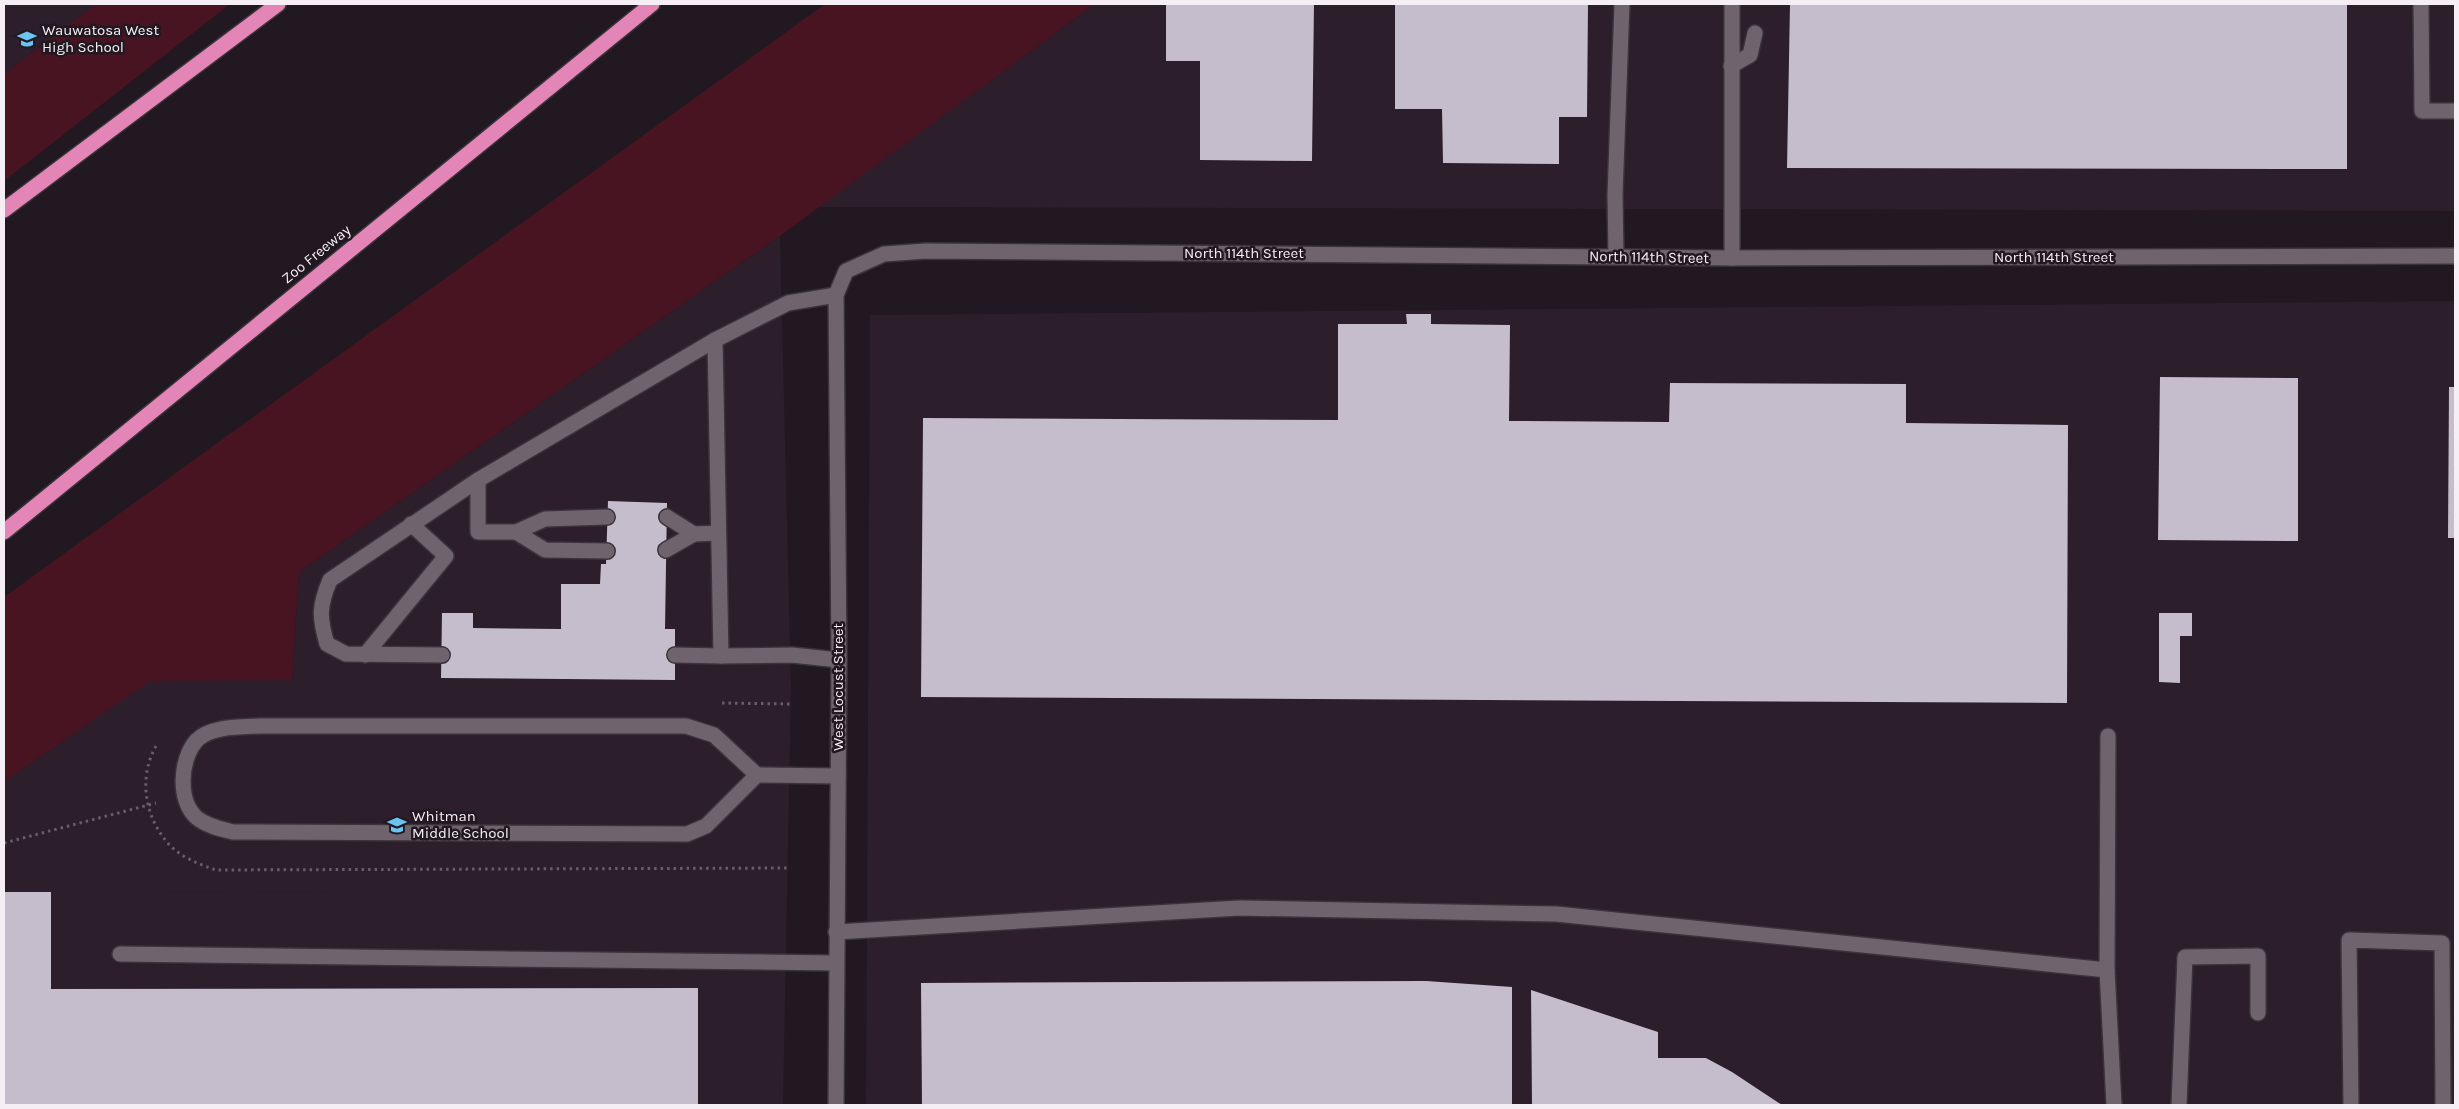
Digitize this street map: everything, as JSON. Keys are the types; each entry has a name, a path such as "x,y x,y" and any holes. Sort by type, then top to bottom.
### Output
{"highway":[{"path":"4,210 278,4"},
{"name":"Zoo Freeway","path":"4,532 652,4"}],"street":[{"path":"1616,256 1615,195 1622,4"},
{"path":"1732,4 1732,258"},
{"path":"2420,4 2422,111 2455,111"},
{"path":"1731,66 1750,55 1755,33"},
{"name":"North 114th Street","path":"846,271 884,254 926,251 1732,258 2455,256"},
{"name":"West Locust Street","path":"836,1105 838,660 836,295 846,271"},
{"path":"442,655 346,654 328,644 321,622 321,602 330,580 478,480 715,340 788,303 836,295"},
{"path":"715,340 721,656"},
{"path":"478,480 478,532 516,532 545,519 607,517"},
{"path":"667,517 694,534"},
{"path":"365,655 446,556 411,524"},
{"path":"516,532 545,550 607,551"},
{"path":"666,550 694,534 718,533"},
{"path":"675,655 792,655 838,660"},
{"path":"757,775 706,826 687,834 233,832 214,827 196,817 187,802 183,781 187,756 198,740 210,733 260,726 686,726 714,735 757,775 838,776"},
{"path":"2108,736 2107,970 2114,1105"},
{"path":"836,932 1239,908 1556,914 2107,970"},
{"path":"2351,1105 2349,940 2442,943 2443,1105"},
{"path":"120,954 836,964"},
{"path":"2179,1105 2185,957 2258,956 2258,1012"}],"path":[{"path":"713,703 791,704"},
{"path":"158,742 151,755 145,783 147,805 166,842 191,862 216,870 789,868"},
{"path":"4,843 185,794"}],"shaded area":[{"name":"Wauwatosa West High School","path":"4,4 96,4 4,74"},
{"path":"96,4 230,4 4,181 4,74"},
{"path":"825,4 1095,4 780,236 299,572 292,680 150,681 4,782 4,597"},
{"path":"1095,4 2455,4 2455,211 818,207"},
{"path":"780,236 791,686 783,1105 4,1105 4,782 150,680 292,680 299,572","holes":["360,891 206,892 145,892"]},
{"path":"2455,301 2455,1105 866,1105 870,315"}],"building":[{"path":"1166,4 1314,4 1312,161 1200,160 1200,61 1166,61"},
{"path":"1395,4 1588,4 1587,117 1559,117 1559,164 1443,163 1442,109 1395,109"},
{"path":"1790,4 2347,4 2347,169 1787,168"},
{"path":"1406,314 1431,314 1431,324 1510,325 1509,421 1669,422 1670,383 1906,384 1906,423 2068,425 2067,703 921,697 923,418 1338,420 1338,324 1407,324"},
{"path":"2160,377 2298,378 2298,541 2158,540"},
{"path":"2449,387 2455,387 2455,538 2448,538"},
{"path":"608,501 667,503 665,629 675,629 675,680 441,678 442,613 473,613 473,628 561,629 561,584 600,584 601,564 606,564"},
{"path":"2159,613 2192,613 2192,636 2180,636 2180,683 2159,682"},
{"path":"4,892 51,892 51,989 698,988 698,1105 4,1105"},
{"path":"1426,981 1512,987 1512,1105 922,1105 921,983"},
{"path":"1531,990 1658,1032 1658,1058 1706,1058 1732,1072 1782,1105 1532,1105"}],"place":[{"name":"Wauwatosa West High School","path":"27,39"},
{"name":"Whitman Middle School","path":"397,825"}]}
